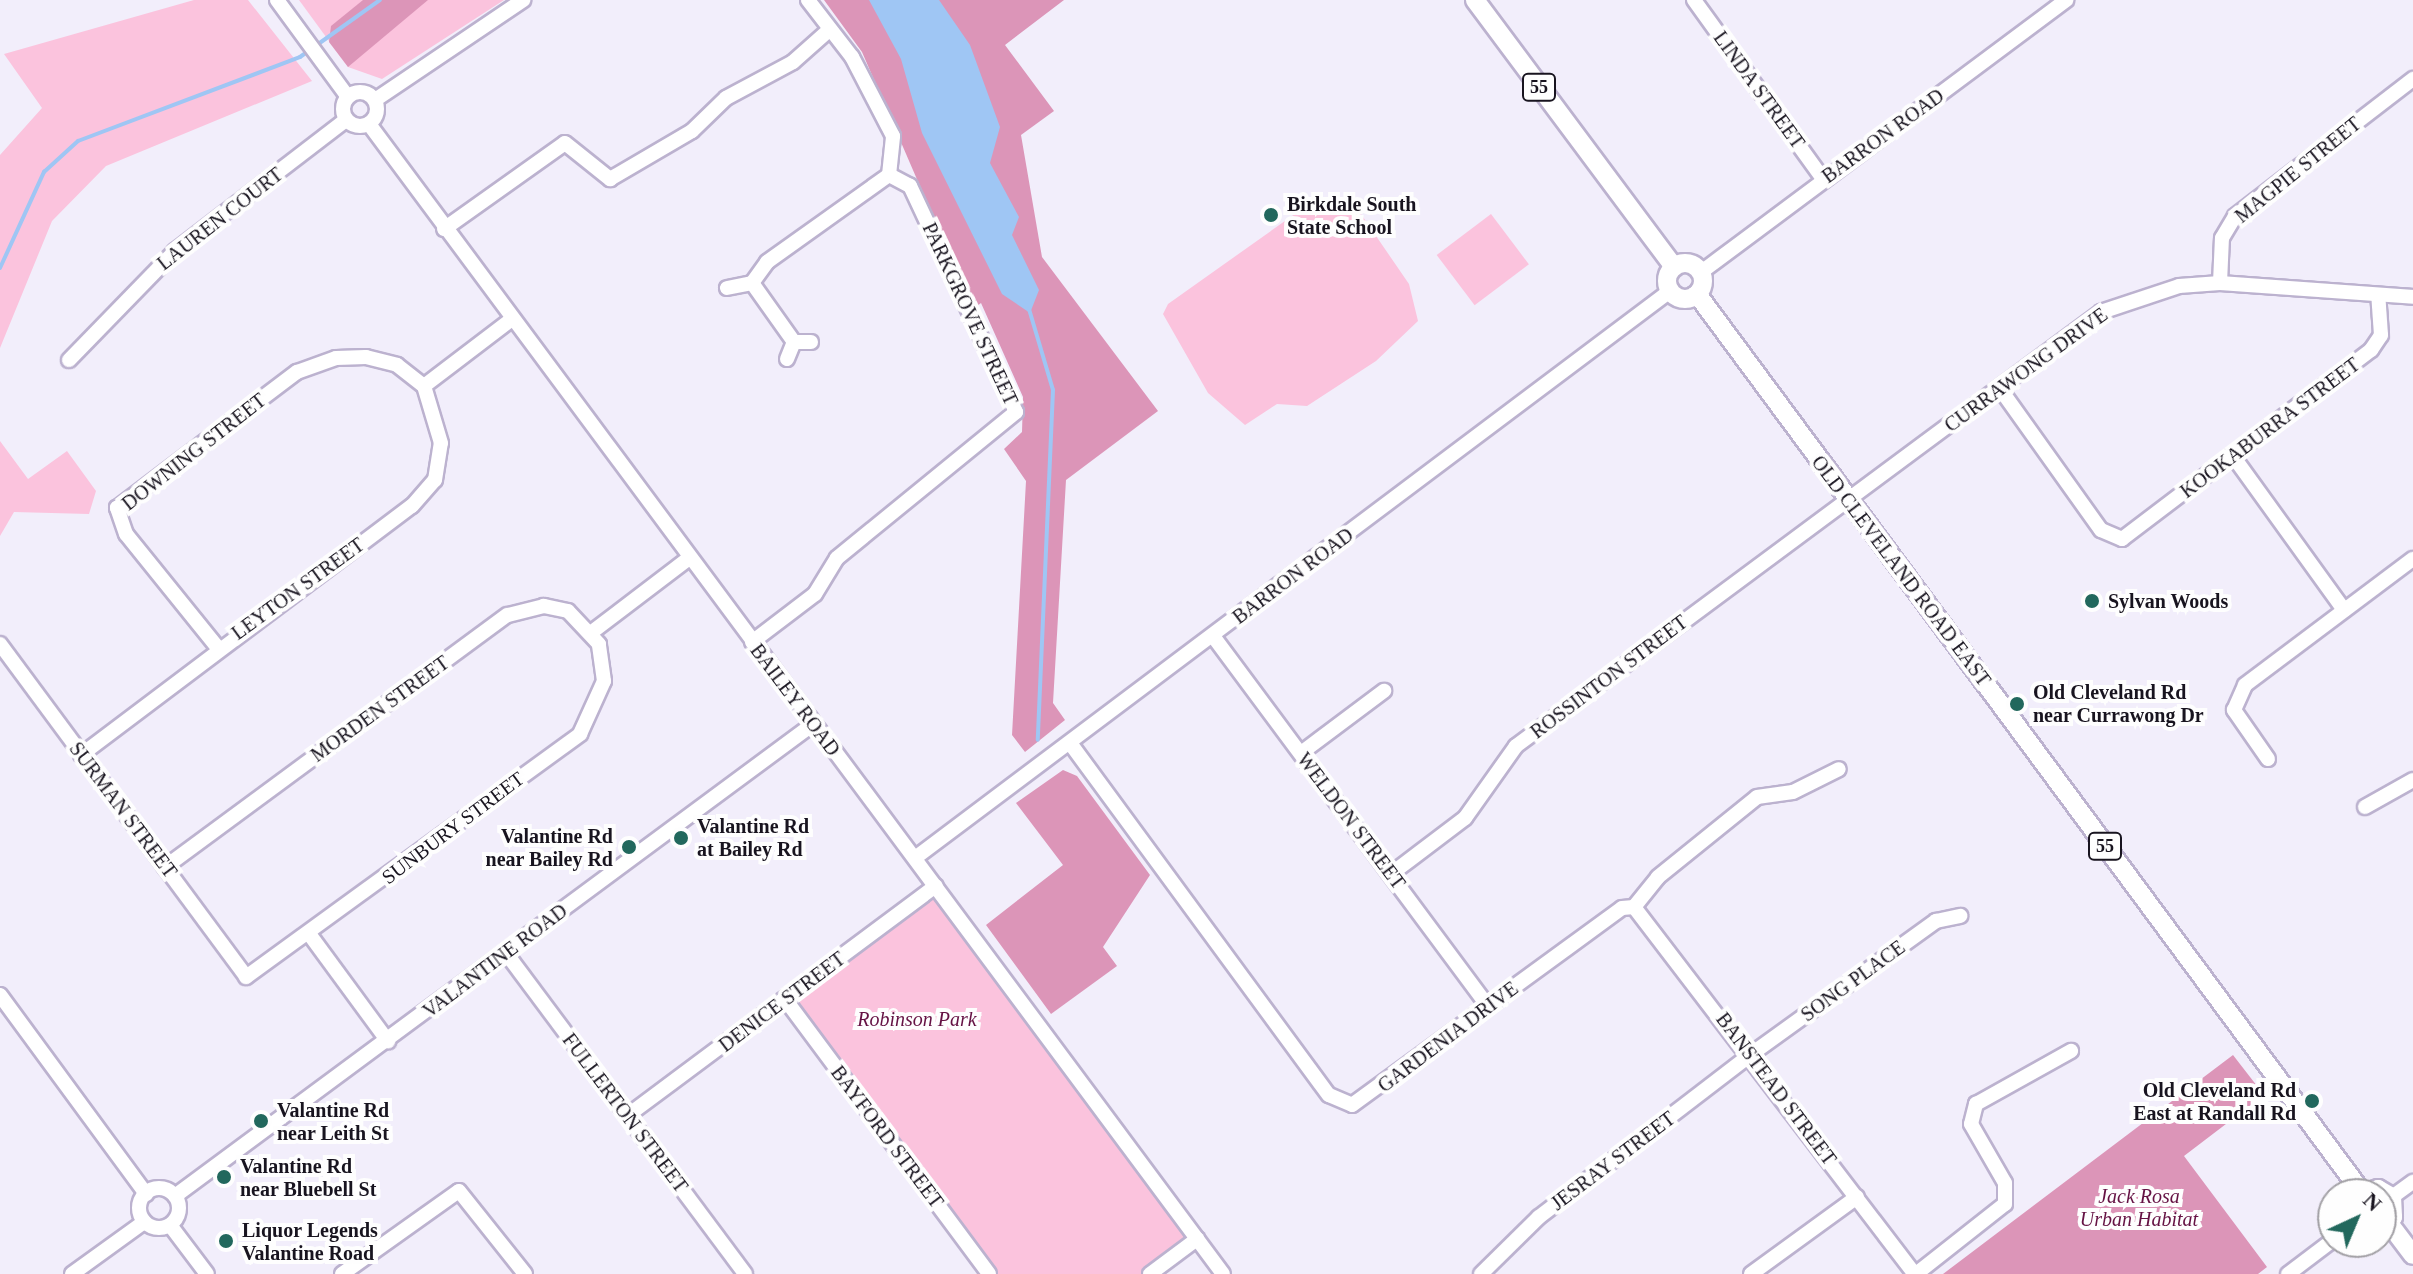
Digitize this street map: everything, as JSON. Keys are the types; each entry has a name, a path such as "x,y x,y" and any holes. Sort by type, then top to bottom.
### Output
{"main road":[{"name":"55","path":"1475,0 1674,267"},
{"path":"1689,264 1700,273 1697,294 1683,299 1670,291 1674,267 1689,264"},
{"name":"OLD CLEVELAND ROAD EAST","path":"1697,294 2351,1178"},
{"path":"2397,1237 2413,1255"}],"street":[{"path":"277,0 348,97 346,120 369,124 375,100 523,0"},
{"path":"727,288 752,283 767,262 889,175 893,136 852,57 828,31 808,0"},
{"name":"LINDA STREET","path":"1694,0 1823,179"},
{"name":"BARRON ROAD","path":"1700,273 2066,0"},
{"path":"444,229 565,143 610,179 692,131 726,98 793,62 828,31"},
{"name":"MAGPIE STREET","path":"2220,283 2222,238 2235,216 2413,79"},
{"path":"348,97 362,92 375,100"},
{"name":"LAUREN COURT","path":"69,360 175,251 346,120"},
{"name":"BAILEY ROAD","path":"369,124 1223,1274"},
{"name":"PARKGROVE STREET","path":"752,642 815,594 837,558 1016,412 910,186 889,175"},
{"path":"752,283 794,342"},
{"name":"CURRAWONG DRIVE","path":"1847,498 2001,390 2101,312 2179,286 2220,283 2413,297"},
{"name":"BARRON ROAD","path":"915,858 1670,291"},
{"name":"KOOKABURRA STREET","path":"2001,390 2101,530 2122,539 2371,350 2381,335 2378,296"},
{"path":"424,386 512,319"},
{"path":"794,342 811,342"},
{"path":"787,359 794,342"},
{"name":"DOWNING STREET","path":"218,648 126,534 117,508 297,372 336,358 366,357 397,365 424,386"},
{"name":"LEYTON STREET","path":"81,755 218,648 412,506 435,480 441,443 424,386"},
{"path":"2233,456 2344,610"},
{"name":"ROSSINTON STREET","path":"1391,874 1465,818 1516,746 1847,498"},
{"path":"596,638 689,558"},
{"path":"2268,759 2234,710 2245,685 2413,559"},
{"name":"MORDEN STREET","path":"165,867 507,615 554,607 596,638"},
{"name":"WELDON STREET","path":"1213,636 1488,1006"},
{"name":"SUNBURY STREET","path":"246,977 310,935 580,734 604,681 596,638"},
{"name":"SURMAN STREET","path":"0,644 246,977"},
{"path":"1301,753 1384,691"},
{"name":"VALANTINE ROAD","path":"175,1196 813,724"},
{"name":"GARDENIA DRIVE","path":"1070,743 1341,1102 1364,1101 1622,908 1634,907 1658,877 1757,797 1793,792 1839,769"},
{"path":"2365,807 2413,780"},
{"name":"DENICE STREET","path":"627,1116 936,886"},
{"name":"BANSTEAD STREET","path":"1634,907 1915,1274"},
{"name":"SONG PLACE","path":"1751,1057 1936,921 1960,916"},
{"path":"310,935 388,1041"},
{"name":"FULLERTON STREET","path":"506,953 745,1274"},
{"path":"0,995 146,1194 144,1222"},
{"name":"BAYFORD STREET","path":"785,999 989,1274"},
{"path":"1915,1274 2005,1204 2005,1183 1971,1124 1976,1104 2071,1051"},
{"name":"JESRAY STREET","path":"1481,1274 1539,1217 1751,1057"},
{"path":"146,1194 157,1188 175,1196 178,1215 170,1225"},
{"path":"342,1274 459,1191 525,1274"},
{"path":"1751,1274 1857,1197"},
{"path":"72,1274 144,1222 170,1225 207,1274"},
{"path":"1150,1274 1197,1239"},
{"path":"2288,1274 2317,1252"}],"green space":[{"path":"194,0 248,0 312,81 106,166 52,221 0,348 0,155 42,108 4,54"},
{"path":"299,0 504,0 382,79 348,67"},
{"path":"363,0 428,0 348,67 329,42 331,26"},
{"path":"824,0 1064,0 1005,45 1054,111 1021,135 1042,257 1158,411 1066,480 1053,703 1065,720 1025,752 1012,735 1026,481 1004,449 1022,432 1023,397 981,303 973,309 862,52"},
{"path":"1334,197 1352,201 1409,284 1418,321 1376,361 1307,406 1277,404 1245,425 1208,393 1163,314 1168,304 1299,211"},
{"path":"1491,214 1529,264 1475,305 1437,255"},
{"path":"0,441 28,479 67,451 96,491 89,514 14,512 0,536"},
{"path":"1063,770 1077,776 1150,875 1103,947 1117,966 1051,1014 986,925 1063,865 1016,803"},
{"name":"Robinson Park","path":"936,886 1197,1239 1150,1274 989,1274 785,999"},
{"name":"Jack Rosa Urban Habitat","path":"2233,1055 2264,1095 2184,1156 2267,1267 2258,1274 1943,1274"}],"water":[{"path":"869,0 939,0 970,45 1000,127 990,163 1019,217 1012,235 1039,290 1030,313 1002,294 922,133 901,59"}],"waterway":[{"path":"0,268 44,172 78,141 300,57 380,0"},
{"path":"1029,309 1053,390 1038,740"}],"place":[{"name":"Birkdale South State School","path":"1271,215"},
{"name":"Sylvan Woods","path":"2092,601"},
{"name":"Old Cleveland Rd near Currawong Dr","path":"2017,704"},
{"name":"Valantine Rd at Bailey Rd","path":"681,838"},
{"name":"Valantine Rd near Bailey Rd","path":"629,847"},
{"name":"Old Cleveland Rd East at Randall Rd","path":"2312,1101"},
{"name":"Valantine Rd near Leith St","path":"261,1121"},
{"name":"Valantine Rd near Bluebell St","path":"224,1177"},
{"name":"Liquor Legends Valantine Road","path":"226,1241"}]}
